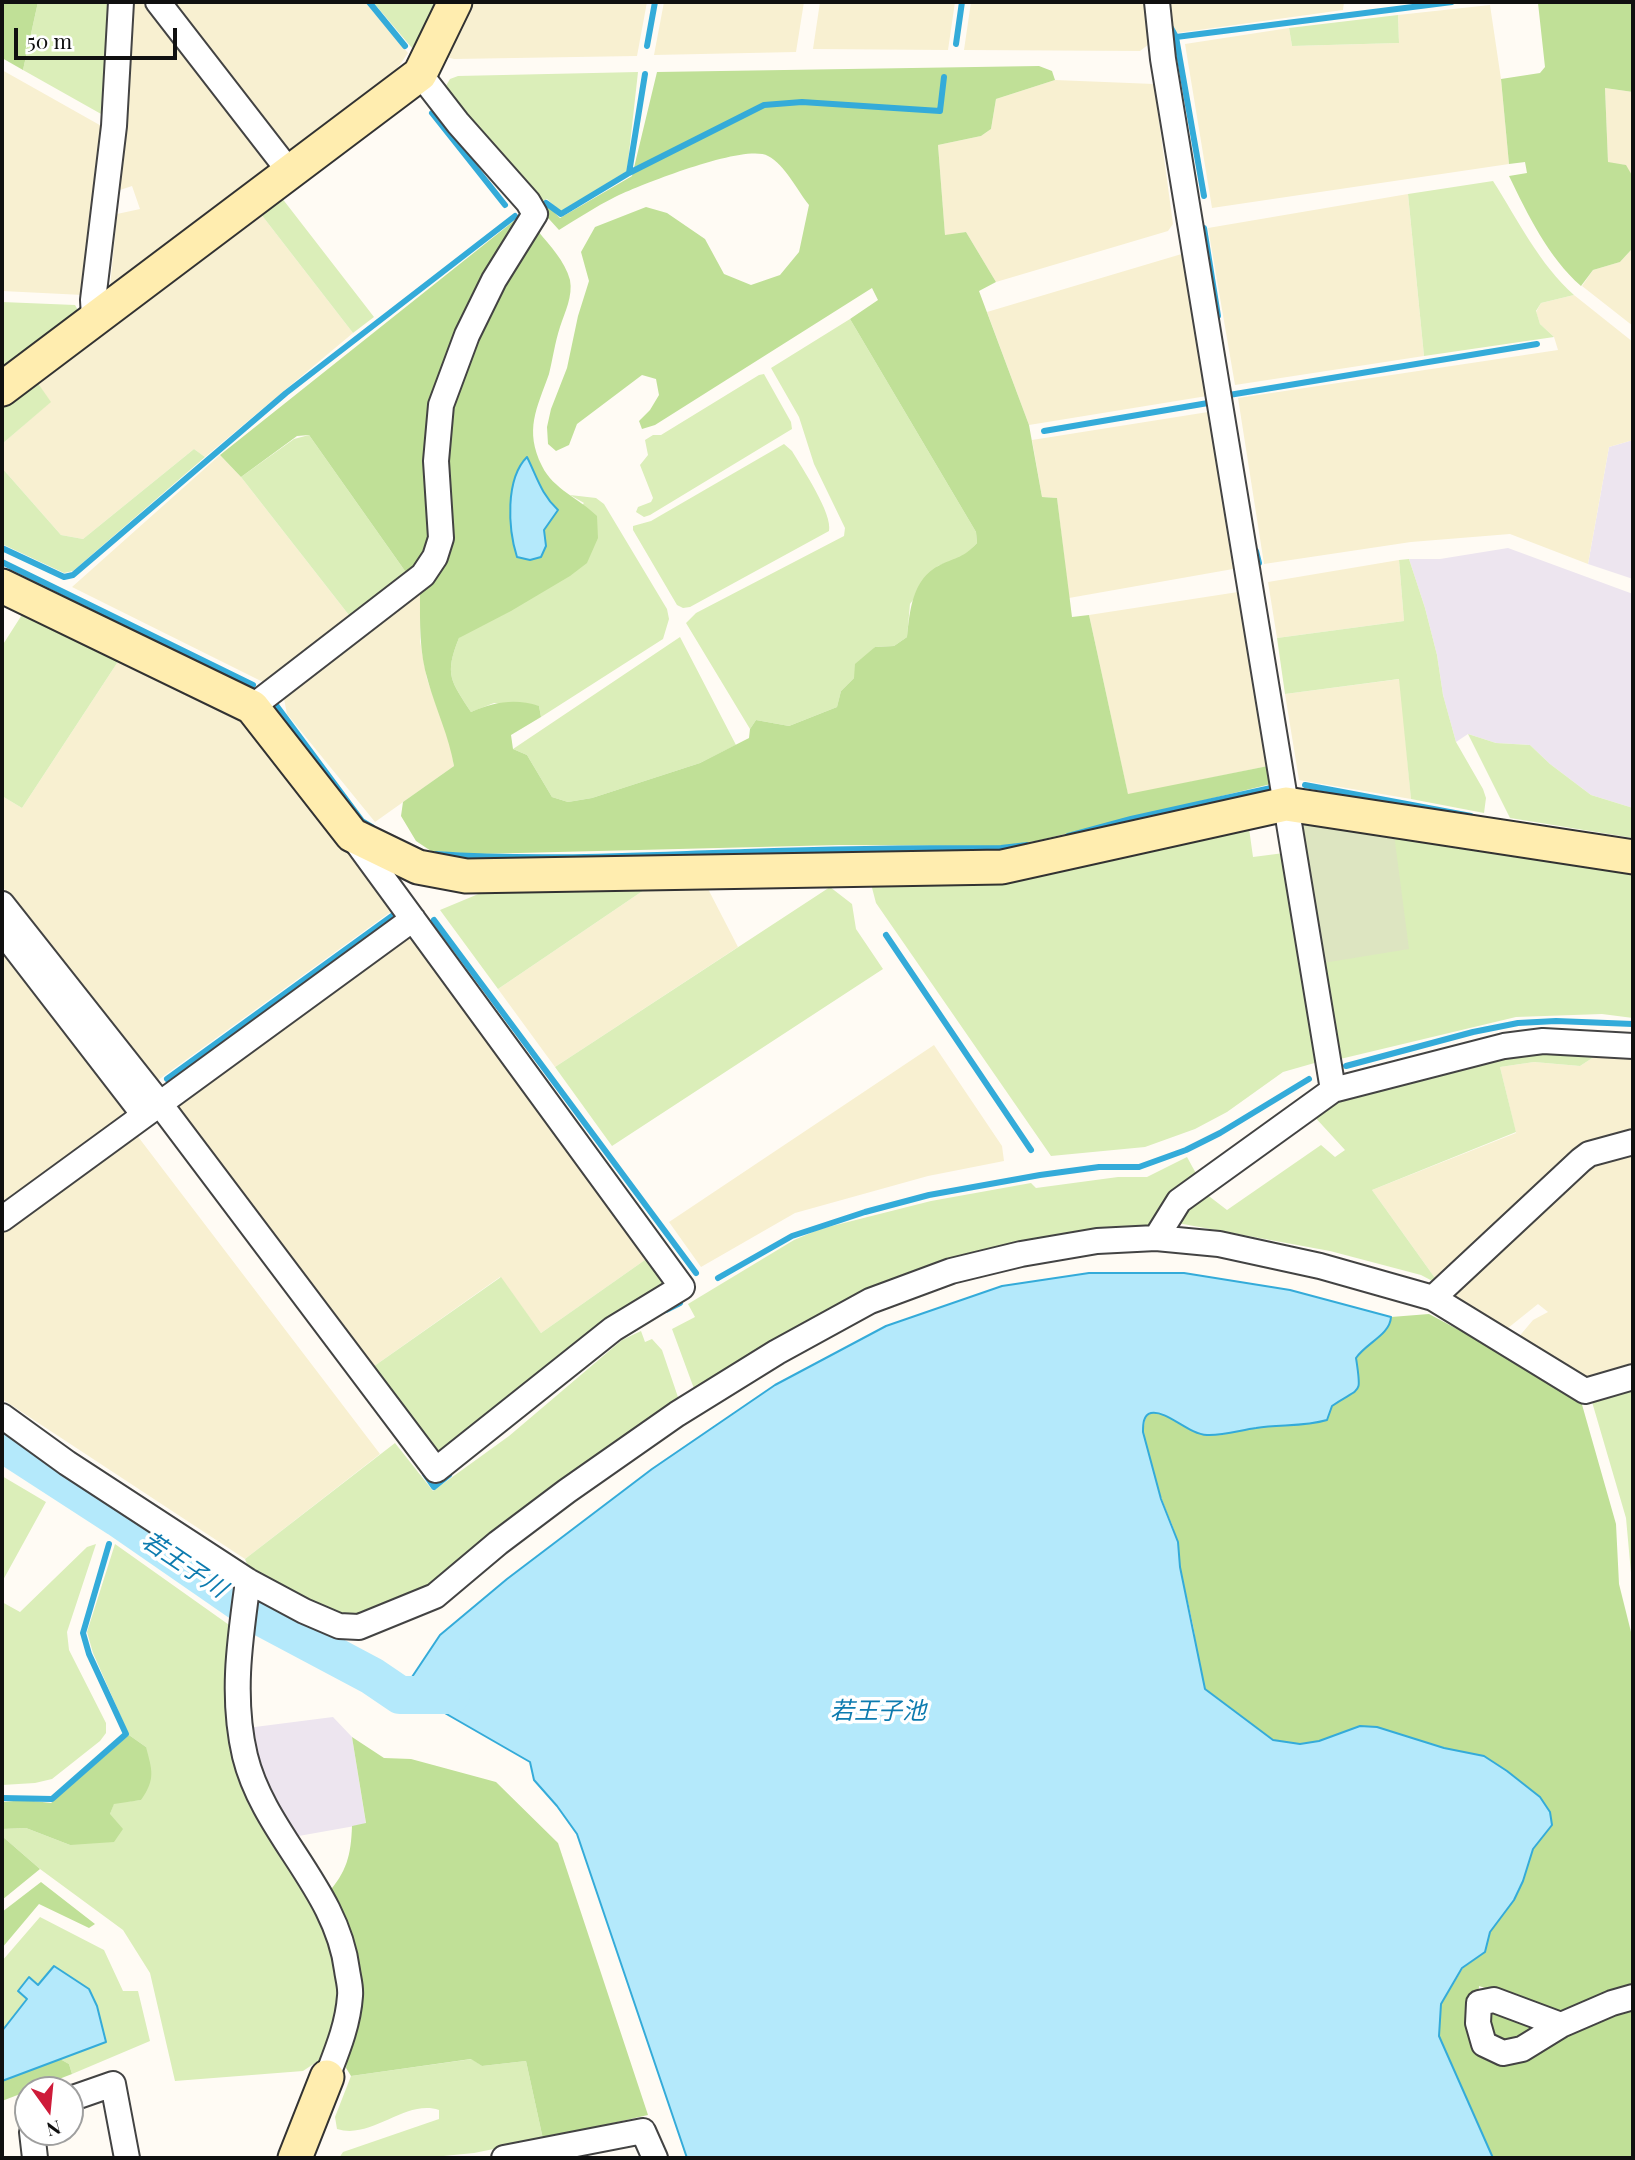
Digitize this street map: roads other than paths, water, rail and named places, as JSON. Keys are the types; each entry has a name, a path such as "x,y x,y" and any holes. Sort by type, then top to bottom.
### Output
{"street":[{"path":"94,317 93,300 114,126 121,2"},
{"path":"158,2 289,171"},
{"path":"2,389 94,317 420,74 455,2"},
{"path":"1157,2 1163,60 1334,1090"},
{"path":"252,707 423,575 435,557 441,538 436,461 441,405 467,335 494,280 535,214 528,202 458,123 420,74"},
{"path":"2,586 252,707 352,835 682,1287 613,1329 436,1470 152,1109 2,931"},
{"path":"352,835 418,867 466,876 1002,867 1286,804 1633,857"},
{"path":"2,904 152,1109"},
{"path":"2,1219 413,919"},
{"path":"1156,1238 1178,1201 1334,1090 1504,1046 1543,1041 1633,1046"},
{"path":"1433,1298 1581,1160 1589,1154 1633,1142"},
{"path":"2,1416 67,1463 248,1581 339,1626 359,1627 435,1596 498,1543 567,1491 677,1415 777,1352 870,1301 951,1270 1021,1254 1097,1241 1156,1238 1219,1244 1320,1266 1433,1298 1585,1391 1633,1377"},
{"path":"248,1581 236,1679 245,1756 261,1801 321,1897 337,1929 346,1958 350,1993 345,2028 295,2158"},
{"path":"1561,2025 1633,1997"},
{"path":"84,2094 113,2084 127,2158"},
{"path":"504,2158 643,2131 655,2158"}],"water":[{"path":"527,457 543,491 558,510 544,530 546,546 541,557 530,560 517,557 510,519 515,478"},
{"name":"若王子池","path":"1089,1273 1184,1273 1290,1290 1391,1317 1387,1329 1356,1358 1359,1379 1357,1389 1332,1406 1327,1420 1207,1435 1192,1431 1164,1415 1151,1413 1145,1418 1143,1432 1161,1499 1178,1542 1180,1567 1205,1689 1273,1740 1300,1744 1319,1741 1360,1726 1377,1727 1444,1748 1484,1756 1540,1797 1550,1812 1552,1825 1533,1849 1523,1881 1514,1900 1490,1932 1485,1952 1462,1968 1441,2004 1439,2036 1493,2158 687,2158 577,1834 534,1780 530,1762 443,1712 400,1695 440,1635 507,1579 652,1469 775,1385 886,1326 1002,1286"},
{"path":"54,1966 89,1989 97,2006 106,2042 2,2081 2,2031 27,1999 18,1991 29,1977 38,1985"}],"waterway":[{"path":"369,2 405,46"},
{"path":"647,46 655,2"},
{"path":"956,44 962,2"},
{"path":"1176,37 1452,2"},
{"path":"1171,28 1176,37 1204,196"},
{"path":"629,173 645,74"},
{"path":"546,203 561,214 629,173 764,105 802,102 940,111 944,77"},
{"path":"432,113 505,205"},
{"path":"2,548 64,577 73,575 286,393 515,216"},
{"path":"1204,228 1218,316"},
{"path":"1230,399 1229,395 1537,344"},
{"path":"1044,431 1208,403"},
{"path":"1256,551 1259,563"},
{"path":"2,562 253,685"},
{"path":"276,705 362,821 372,827"},
{"path":"1305,785 1471,816"},
{"path":"1068,836 1271,788"},
{"path":"436,854 590,857 841,849 1001,848 1027,845"},
{"path":"167,1079 392,916"},
{"path":"434,920 696,1273"},
{"path":"886,935 1031,1150"},
{"path":"1346,1066 1473,1032 1518,1023 1556,1021 1633,1024"},
{"path":"718,1278 792,1236 929,1195 1099,1167 1139,1167 1186,1150 1220,1133 1309,1079"},
{"path":"666,1310 680,1303"},
{"name":"若王子川","path":"2,1443 118,1518 261,1617 372,1676 400,1695 451,1695"},
{"path":"425,1474 434,1487 449,1475"},
{"path":"2,1798 52,1799 126,1734 89,1654 83,1633 109,1544"}]}
